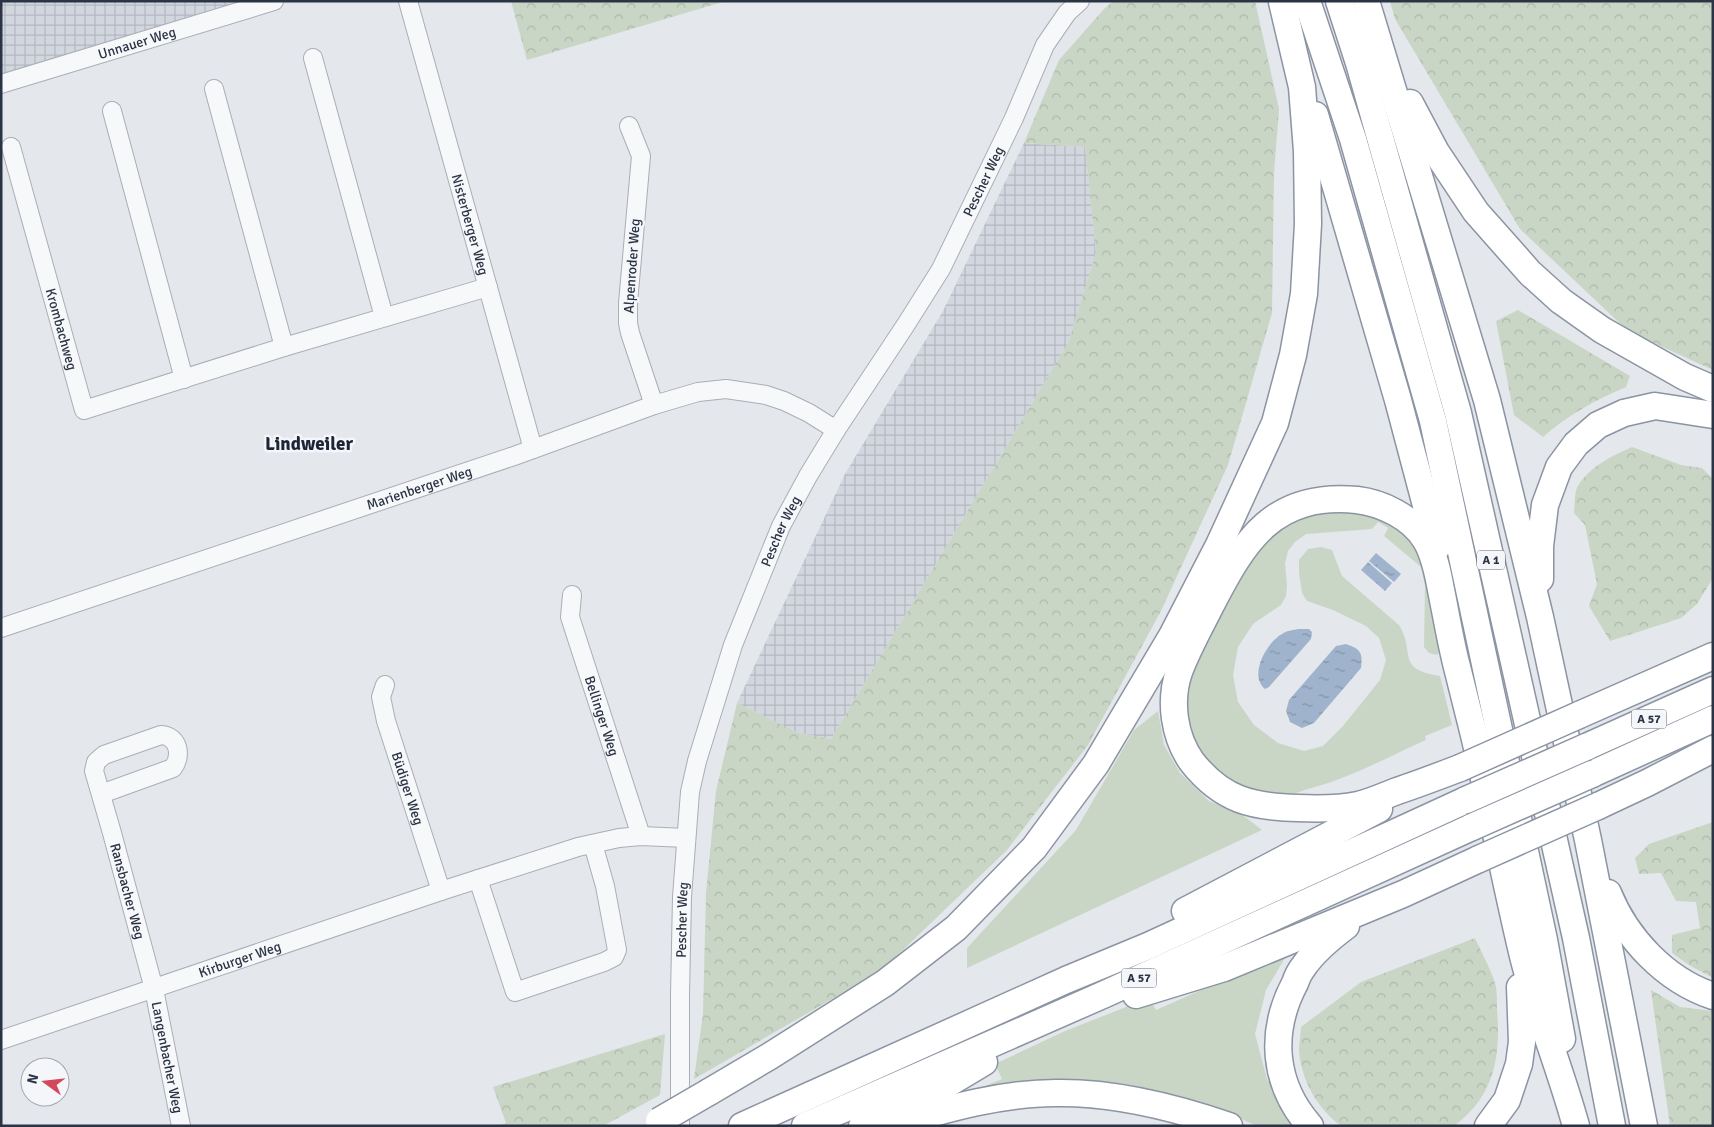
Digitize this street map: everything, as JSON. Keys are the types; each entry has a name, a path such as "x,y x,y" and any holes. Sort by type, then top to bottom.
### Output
{"highway":[{"path":"1282,1 1398,400 1441,564 1473,732"},
{"path":"663,1124 709,1092 770,1056 885,983 956,928 1034,848 1046,833 1096,764 1172,636 1219,546 1274,423 1293,355 1302,303 1308,224 1307,151 1302,87 1282,1"},
{"name":"A 1","path":"1307,1 1353,139 1433,421 1544,940 1577,1126"},
{"name":"A 1","path":"1339,1 1458,414 1576,938 1612,1126"},
{"path":"1370,13 1404,92 1436,152 1476,212 1530,274 1561,301 1602,330 1685,377 1713,390"},
{"path":"1370,13 1487,400 1540,617 1588,840 1644,1126"},
{"path":"1540,617 1540,546 1545,505 1559,467 1576,444 1598,425 1624,413 1654,406 1713,415"},
{"path":"1460,768 1362,804 1336,809 1267,807 1239,800 1219,789 1200,772 1188,755 1177,731 1174,698 1178,675 1189,648 1231,565 1246,544 1265,524 1289,509 1315,500 1344,499 1367,501 1394,511 1416,528 1427,541 1436,568 1522,954 1541,1021 1577,1126"},
{"path":"1659,680 1713,647"},
{"path":"1066,980 1151,929 1460,768 1713,656"},
{"name":"A 57","path":"742,1126 1066,980 1148,946 1466,800 1713,690"},
{"name":"A 57","path":"805,1126 1105,994 1713,719"},
{"path":"862,1126 929,1095 1000,1053 1118,1000 1224,968 1403,894 1647,784 1713,748"},
{"path":"1647,784 1713,766"},
{"path":"1588,840 1612,903 1622,923 1637,942 1658,964 1677,978 1703,993 1713,996"},
{"path":"1488,1126 1507,1100 1519,1064 1522,1042 1518,970 1505,872"},
{"path":"1310,1126 1288,1091 1280,1069 1277,1047 1280,1021 1289,994 1303,966 1324,943 1352,922 1403,894"},
{"path":"891,1126 961,1106 1006,1098 1056,1093 1118,1097 1175,1109 1228,1126"}],"street":[{"name":"Unnauer Weg","path":"1,84 274,1"},
{"name":"Nisterberger Weg","path":"408,1 533,450"},
{"name":"Pescher Weg","path":"663,1124 680,994 682,897 690,792 697,761 733,645 780,526 808,476 864,385 905,326 941,269 1014,118 1046,45 1067,13 1080,1"},
{"path":"313,58 384,317"},
{"path":"214,89 284,347"},
{"path":"112,111 184,379"},
{"name":"Alpenroder Weg","path":"629,126 641,156 628,303 628,323 654,405"},
{"name":"Krombachweg","path":"11,147 84,410 284,347 488,287"},
{"name":"Marienberger Weg","path":"1,628 533,450 654,405 698,392 726,390 766,395 809,413 836,430"},
{"name":"Bellinger Weg","path":"572,595 570,617 641,836"},
{"name":"Büdiger Weg","path":"385,685 381,697 386,721 441,891"},
{"name":"Ransbacher Weg","path":"101,794 173,768 179,752 176,744 171,738 162,735 99,758 94,771 154,989"},
{"name":"Kirburger Weg","path":"1,1040 441,891 560,853 619,838 641,836 686,838"},
{"path":"478,879 515,992 614,957 617,950 607,895 593,844"},
{"name":"Langenbacher Weg","path":"154,989 181,1126"}],"shaded area":[{"path":"1,1 250,1 1,76"},
{"path":"1024,143 1085,147 1096,253 1068,343 831,739 799,733 737,703 845,474 943,311"}],"green space":[{"path":"511,1 726,1 527,60"},
{"path":"1113,1 1255,1 1279,109 1274,173 1272,313 1228,465 1161,611 1088,745 1007,850 882,970 694,1079 703,1014 706,893 716,791 737,703 799,733 831,739 1068,343 1096,253 1085,147 1024,143 1059,60"},
{"path":"1390,1 1713,1 1713,370 1628,331 1520,229 1395,19"},
{"path":"1518,310 1630,376 1626,387 1582,409 1543,437 1514,415 1496,321"},
{"path":"1632,447 1681,465 1702,468 1713,479 1713,578 1697,604 1681,618 1610,641 1589,606 1597,584 1585,525 1574,513 1575,495 1583,479 1595,467"},
{"path":"1322,510 1373,514 1394,525 1412,541 1424,565 1443,647 1437,655 1429,653 1424,647 1425,586 1421,567 1384,536 1388,528 1378,522 1372,529 1306,534 1295,542 1288,551 1285,563 1286,596 1281,605 1253,624 1238,647 1233,675 1238,702 1254,725 1278,743 1304,751 1323,746 1343,726 1380,680 1386,660 1379,638 1366,626 1333,610 1307,601 1302,593 1299,560 1308,549 1321,547 1332,550 1342,576 1399,625 1404,635 1412,664 1417,669 1426,673 1440,676 1452,725 1425,736 1426,740 1338,780 1286,795 1265,793 1246,788 1228,778 1213,766 1201,750 1192,732 1188,712 1188,691 1200,655 1224,606 1266,542 1277,530 1287,523"},
{"path":"1158,711 1164,745 1180,773 1209,801 1241,814 1262,830 967,968 967,948 1076,830 1134,730"},
{"path":"1713,822 1713,978 1672,953 1672,935 1700,928 1696,902 1676,901 1661,873 1639,874 1635,858 1649,844"},
{"path":"1475,938 1490,969 1496,987 1498,1027 1496,1060 1492,1075 1478,1102 1454,1126 1341,1126 1332,1119 1318,1102 1307,1082 1300,1061 1301,1027 1361,982"},
{"path":"1282,954 1285,958 1266,990 1255,1034 1267,1079 1295,1126 1258,1126 1236,1117 968,1093 1002,1079 995,1064 1065,1031 1149,998 1156,1010"},
{"path":"1651,990 1680,1007 1713,1011 1713,1126 1670,1126"},
{"path":"665,1034 660,1095 603,1126 498,1126 506,1123 493,1087"}],"water":[{"path":"1376,553 1401,574 1394,582 1369,561"},
{"path":"1368,562 1392,583 1385,591 1361,570"},
{"path":"1309,629 1312,632 1311,639 1269,687 1265,689 1260,683 1258,676 1266,651 1276,638 1288,631"},
{"path":"1346,644 1360,652 1361,668 1314,723 1302,728 1290,722 1286,711 1289,700 1336,646"}],"district":[{"name":"Lindweiler","path":"309,444"}]}
